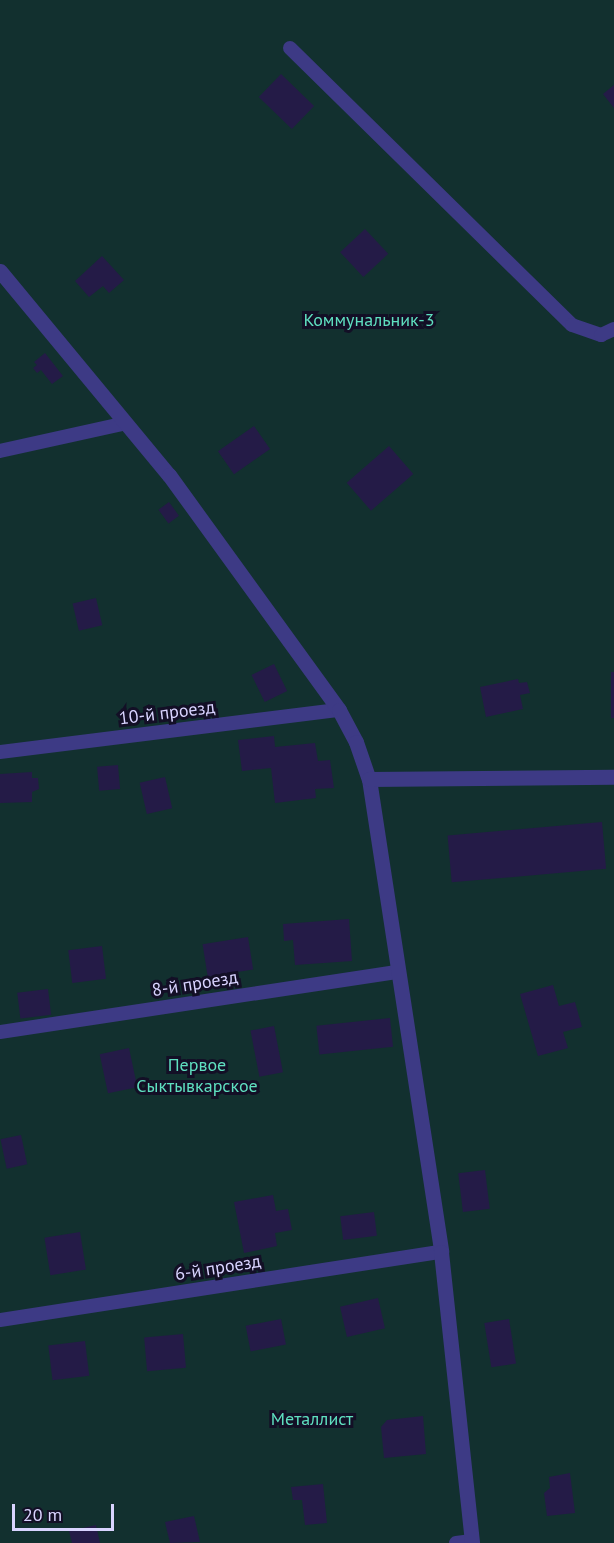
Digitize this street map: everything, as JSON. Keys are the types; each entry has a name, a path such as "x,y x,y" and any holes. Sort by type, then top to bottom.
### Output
{"street":[{"path":"0,271 176,484 339,710 356,742 369,779 396,972 441,1252 472,1542"},
{"path":"369,779 614,777"}],"lane":[{"path":"290,48 572,325 601,335 614,329"},
{"path":"0,451 126,423"},
{"name":"10-й проезд","path":"0,752 339,710"},
{"name":"8-й проезд","path":"0,1032 396,972"},
{"name":"6-й проезд","path":"0,1320 441,1252"},
{"path":"456,1543 472,1542"}],"green space":[{"path":"0,0 614,0 614,1543 0,1543"}],"building":[{"path":"281,74 314,106 292,129 259,97"},
{"path":"614,85 614,108 603,94"},
{"path":"365,229 388,254 363,277 340,252"},
{"path":"102,256 124,280 109,293 103,286 89,297 75,281"},
{"path":"45,353 63,376 52,384 41,370 37,373 33,368 37,365 34,362"},
{"path":"254,426 270,449 234,474 218,451"},
{"path":"389,446 413,474 371,511 347,483"},
{"path":"169,502 179,516 168,523 158,510"},
{"path":"96,598 102,625 79,631 73,603"},
{"path":"274,664 287,691 265,702 252,675"},
{"path":"611,672 614,672 614,718 611,718"},
{"path":"518,679 519,683 527,682 530,693 520,695 523,709 486,717 480,687"},
{"path":"274,736 275,747 315,743 318,761 330,760 334,788 315,789 316,798 275,803 271,768 242,771 238,740"},
{"path":"118,765 120,789 99,791 97,767"},
{"path":"32,772 32,778 38,778 39,789 32,792 32,802 0,803 0,774"},
{"path":"165,777 172,808 147,814 140,783"},
{"path":"602,822 606,869 452,882 448,836"},
{"path":"349,919 352,961 295,965 293,940 284,941 283,924"},
{"path":"248,937 253,970 208,977 203,944"},
{"path":"102,946 106,979 72,983 68,950"},
{"path":"553,985 559,1006 575,1002 582,1027 563,1032 568,1048 538,1056 520,994"},
{"path":"48,989 51,1015 20,1019 17,993"},
{"path":"390,1018 393,1047 319,1055 316,1026"},
{"path":"274,1026 283,1072 259,1077 250,1031"},
{"path":"129,1048 137,1087 108,1093 100,1054"},
{"path":"21,1135 27,1164 7,1169 0,1139"},
{"path":"485,1170 490,1209 463,1212 458,1173"},
{"path":"273,1195 276,1211 288,1209 292,1230 275,1233 277,1246 244,1253 234,1202"},
{"path":"374,1212 377,1236 343,1240 340,1216"},
{"path":"80,1232 86,1270 50,1275 44,1238"},
{"path":"378,1298 385,1328 347,1337 340,1307"},
{"path":"281,1319 286,1345 251,1351 246,1326"},
{"path":"509,1319 516,1363 491,1367 484,1323"},
{"path":"183,1334 186,1368 147,1371 144,1337"},
{"path":"85,1341 89,1376 53,1380 48,1346"},
{"path":"423,1416 426,1454 384,1458 381,1427 387,1420"},
{"path":"570,1473 575,1513 547,1516 544,1493 550,1488 549,1477"},
{"path":"323,1484 327,1523 305,1525 302,1500 293,1500 291,1487"},
{"path":"194,1516 200,1542 170,1543 165,1522"},
{"path":"96,1525 100,1543 72,1543 69,1531"}],"park label":[{"name":"Коммунальник-3","path":"369,320"},
{"name":"Первое Сыктывкарское","path":"197,1076"},
{"name":"Металлист","path":"312,1419"}]}
